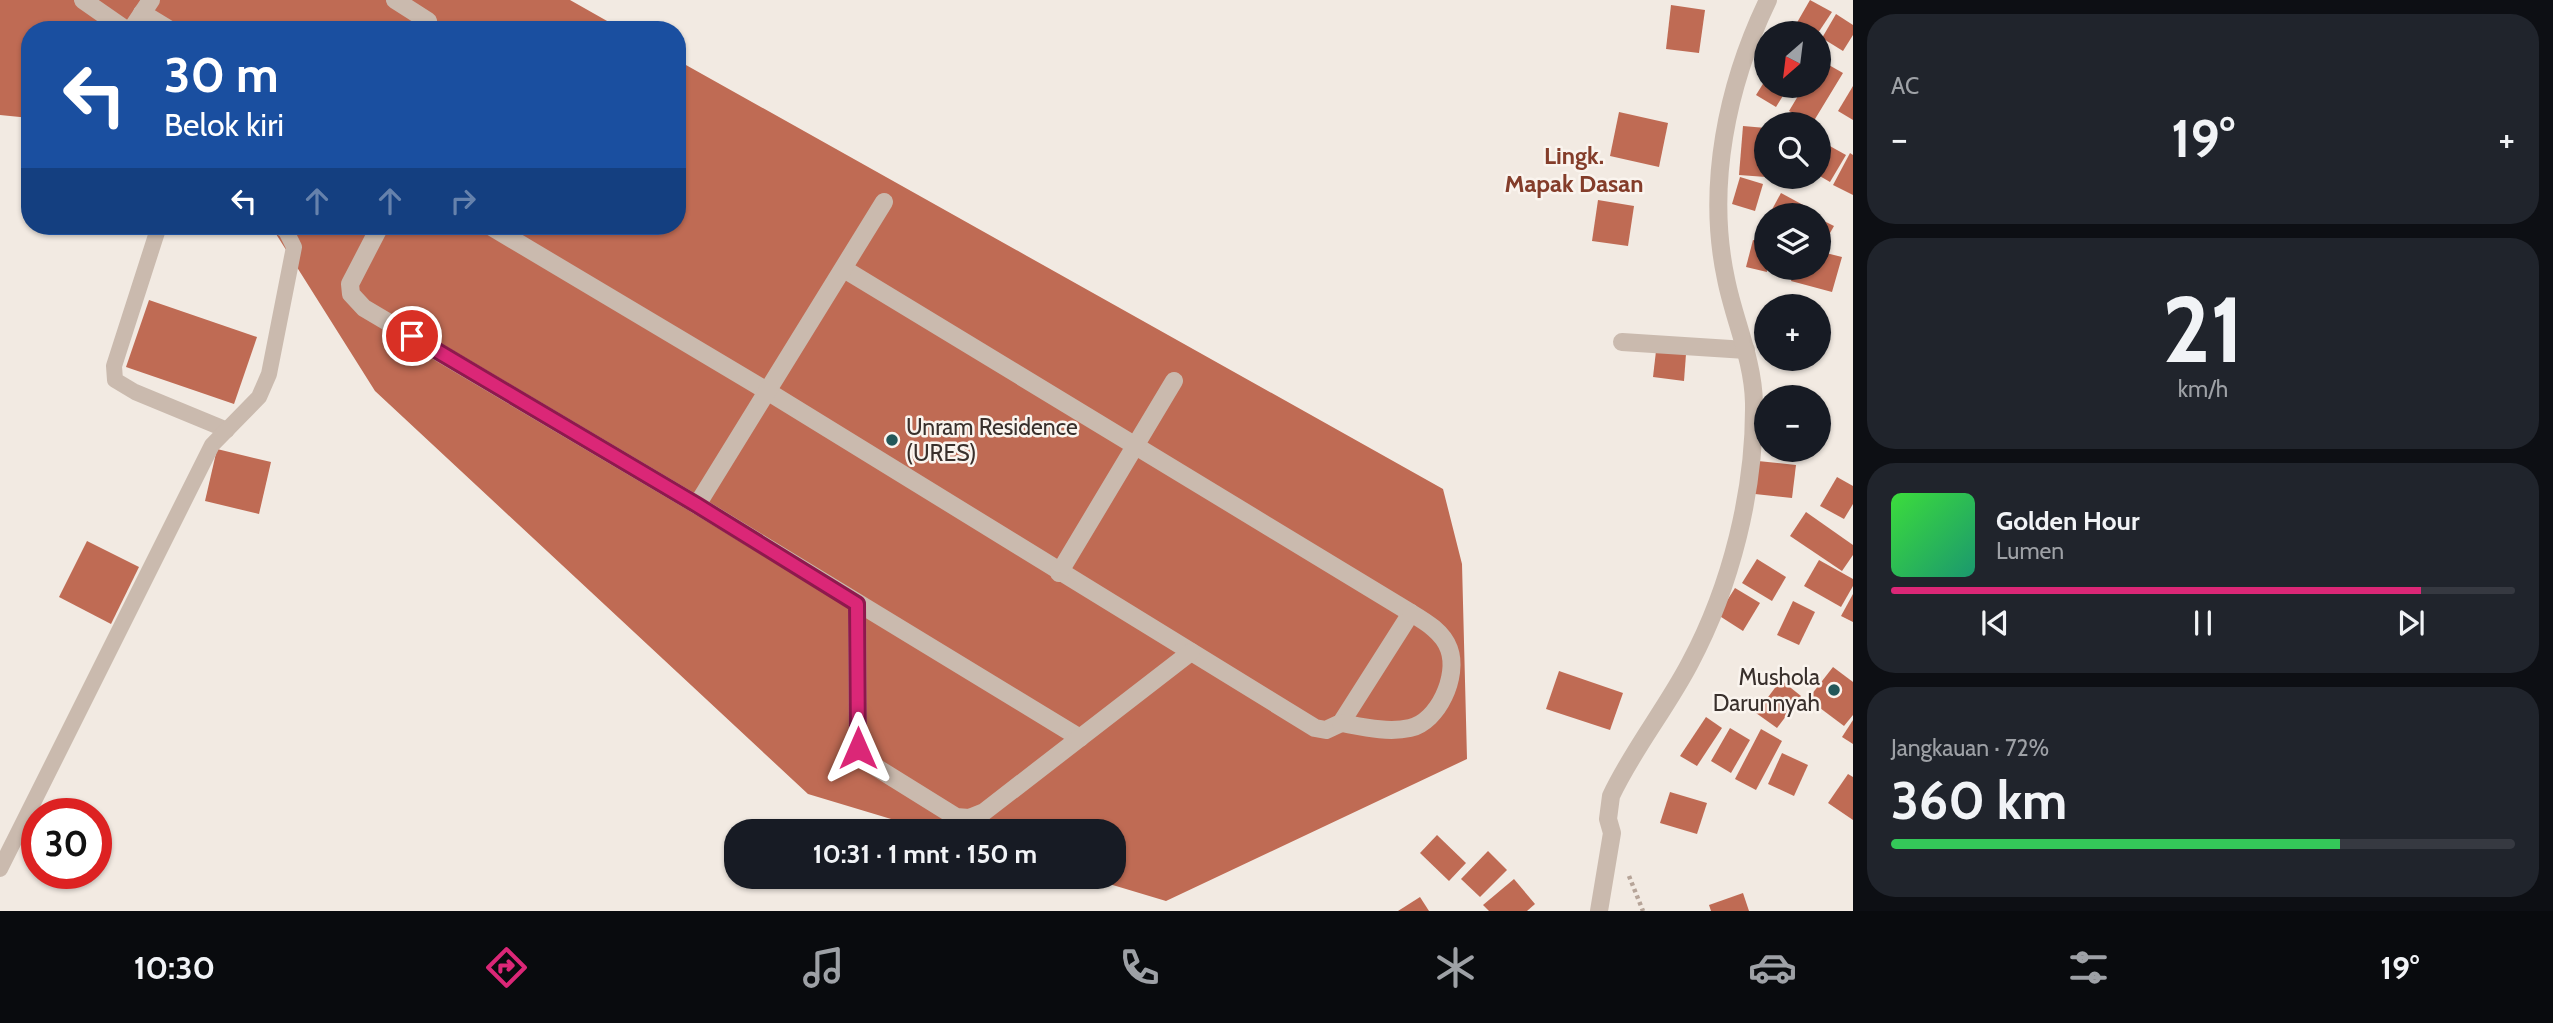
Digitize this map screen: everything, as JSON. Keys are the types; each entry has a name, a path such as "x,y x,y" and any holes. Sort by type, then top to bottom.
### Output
{"street":[{"path":"83,0 115,21"},
{"path":"395,0 428,21"},
{"path":"1599,911 1612,833 1608,819 1611,796 1632,755 1689,664 1709,626 1727,575 1743,507 1754,402 1746,350 1726,281 1719,240 1717,201 1732,101 1754,29 1768,0"},
{"path":"136,21 147,6 161,21"},
{"path":"697,505 884,202"},
{"path":"375,235 350,284 351,294 364,308 697,505 1080,738"},
{"path":"505,235 767,391 1315,729 1326,730 1341,723 1391,729 1411,728 1427,721 1452,673 1449,648 1437,630 844,269"},
{"path":"1622,342 1746,350"},
{"path":"1059,573 1174,381"},
{"path":"857,604 858,748 866,761 956,817 969,818 984,812 1191,652"},
{"path":"1341,723 1411,613"}],"lane":[{"path":"156,235 114,366 115,380 135,393 227,430"},
{"path":"0,869 212,446 259,397 269,374 294,247 288,235"}],"building":[{"path":"0,0 570,0 607,21 21,21 21,117 0,115"},
{"path":"1810,0 1832,12 1826,21 1798,21"},
{"path":"1671,5 1705,10 1699,53 1666,49"},
{"path":"1836,14 1853,25 1853,35 1843,51 1831,44 1831,23"},
{"name":"Unram Residence (URES)","path":"686,65 1443,489 1462,564 1467,759 1166,901 1126,889 1126,819 891,819 808,794 375,391 277,235 686,235"},
{"path":"1831,66 1843,73 1831,93"},
{"path":"1853,86 1853,120 1838,111"},
{"path":"1761,98 1782,98 1776,107"},
{"path":"1797,98 1828,98 1819,112 1789,111"},
{"path":"1619,112 1668,123 1659,167 1610,156"},
{"path":"1743,126 1754,127 1754,176 1739,175"},
{"path":"1831,147 1846,155 1831,180"},
{"path":"1850,153 1853,155 1853,195 1833,185"},
{"path":"1740,177 1754,181 1754,189 1762,189 1757,203 1754,203 1754,211 1732,204"},
{"path":"1781,193 1799,203 1776,203"},
{"path":"1598,200 1634,206 1628,246 1592,241"},
{"path":"1753,240 1754,240 1754,269 1746,267"},
{"path":"1831,254 1842,257 1832,292 1791,281 1831,280"},
{"path":"149,300 257,337 234,404 126,367"},
{"path":"1656,351 1686,354 1684,381 1653,377"},
{"path":"217,449 271,462 259,514 205,501"},
{"path":"1758,462 1796,465 1792,498 1755,494"},
{"path":"1837,477 1853,486 1853,504 1844,519 1820,506"},
{"path":"1806,512 1853,545 1853,555 1842,571 1790,536"},
{"path":"87,541 139,567 111,624 59,597"},
{"path":"1757,559 1786,577 1772,601 1742,583"},
{"path":"1819,560 1853,579 1853,586 1841,607 1804,586"},
{"path":"1735,588 1760,603 1743,631 1718,615"},
{"path":"1853,594 1853,622 1841,616"},
{"path":"1793,601 1815,612 1799,645 1777,635"},
{"name":"Mushola Darunnyah","path":"1833,667 1853,682 1853,715 1844,726 1808,699"},
{"path":"1559,671 1623,693 1610,730 1546,709"},
{"path":"1781,680 1801,696 1777,728 1756,713"},
{"path":"1706,717 1722,728 1697,766 1680,756"},
{"path":"1853,720 1853,744 1842,737"},
{"path":"1730,728 1750,740 1731,773 1711,761"},
{"path":"1761,729 1782,741 1756,790 1735,779"},
{"path":"1782,753 1808,765 1794,796 1768,784"},
{"path":"1848,774 1853,777 1853,820 1828,803"},
{"path":"1670,792 1707,803 1697,834 1660,823"},
{"path":"1437,835 1466,863 1449,881 1420,853"},
{"path":"1488,851 1507,870 1480,897 1461,879"},
{"path":"1514,879 1535,904 1527,911 1489,911 1483,905"},
{"path":"1743,893 1749,911 1711,911 1709,905"},
{"path":"1420,897 1429,911 1398,911"}],"place":[{"name":"Unram Residence (URES)","path":"892,440"},
{"name":"Mushola Darunnyah","path":"1834,690"}],"district":[{"name":"Lingk. Mapak Dasan","path":"1574,170"}],"route":[{"path":"412,336 697,505 857,604 858,748"}]}
